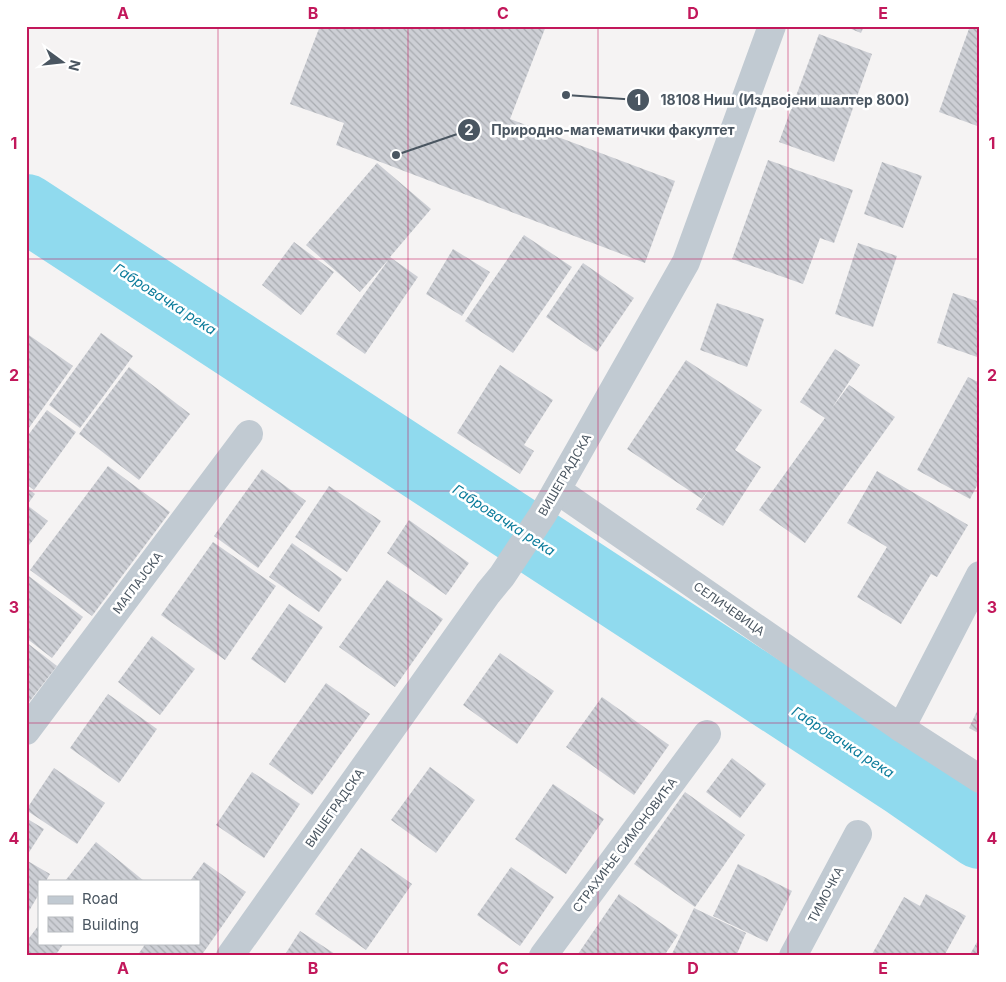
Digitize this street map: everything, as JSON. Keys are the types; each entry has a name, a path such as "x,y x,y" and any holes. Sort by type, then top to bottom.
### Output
{"street":[{"name":"ВИШЕГРАДСКА","path":"230,956 502,576 550,502 686,262 772,26"},
{"name":"МАГЛАЈСКА","path":"26,731 249,434"},
{"name":"СЕЛИЧЕВИЦА","path":"550,502 980,779"},
{"path":"901,728 980,575"},
{"name":"СТРАХИЊЕ СИМОНОВИЋА","path":"543,956 708,734"},
{"name":"ТИМОЧКА","path":"793,956 858,834"}],"building":[{"path":"320,26 546,26 510,119 675,181 645,263 336,145 344,123 290,104"},
{"path":"844,26 864,26 861,33"},
{"path":"970,26 980,26 980,127 939,112"},
{"path":"819,34 872,54 834,162 779,142"},
{"path":"768,160 853,190 834,243 820,238 803,284 732,259"},
{"path":"882,162 922,176 903,228 864,214"},
{"path":"377,163 431,209 390,257 418,277 365,354 336,334 389,259 360,292 306,245"},
{"path":"524,235 572,267 513,353 465,321"},
{"path":"294,242 334,272 301,315 262,285"},
{"path":"858,243 897,256 873,327 835,314"},
{"path":"453,249 490,272 462,316 426,294"},
{"path":"583,263 634,298 597,352 546,317"},
{"path":"953,293 980,302 980,358 937,343"},
{"path":"717,303 764,319 747,367 700,350"},
{"path":"26,333 73,366 26,432"},
{"path":"101,333 133,356 80,428 49,405"},
{"path":"835,349 860,365 832,408 849,385 895,417 805,543 759,510 825,418 800,402"},
{"path":"686,360 762,410 735,450 761,467 723,526 696,509 714,482 702,499 627,449"},
{"path":"500,365 553,400 524,445 534,451 520,474 457,433"},
{"path":"129,367 190,414 139,480 79,434"},
{"path":"968,377 980,383 980,480 970,499 917,470"},
{"path":"47,410 76,432 34,490 26,484 26,438"},
{"path":"108,466 170,512 92,616 30,570"},
{"path":"262,469 306,501 258,568 214,536"},
{"path":"877,471 968,525 937,577 931,574 901,624 857,597 887,547 847,523"},
{"path":"329,486 381,521 347,572 295,537"},
{"path":"26,487 35,494 27,505 48,521 26,549"},
{"path":"409,520 469,563 446,595 387,553"},
{"path":"213,542 276,586 225,660 161,615"},
{"path":"292,543 342,579 319,612 269,577"},
{"path":"26,574 83,617 52,658 26,638"},
{"path":"387,580 443,619 395,687 339,647"},
{"path":"289,604 323,627 285,683 251,659"},
{"path":"152,636 195,669 160,715 118,682"},
{"path":"26,642 57,666 26,706"},
{"path":"500,653 554,691 517,744 463,705"},
{"path":"326,683 370,714 312,795 269,764"},
{"path":"108,694 157,729 119,783 70,748"},
{"path":"602,697 669,745 634,795 566,747"},
{"path":"980,705 980,734 969,728"},
{"path":"732,758 766,784 740,818 706,792"},
{"path":"430,767 475,800 436,853 391,820"},
{"path":"54,768 105,803 77,844 26,810"},
{"path":"252,772 300,804 264,858 216,825"},
{"path":"553,784 604,819 566,874 515,839"},
{"path":"685,792 745,835 695,907 634,864"},
{"path":"26,818 44,829 26,857"},
{"path":"96,842 143,880 66,880"},
{"path":"361,848 412,884 366,950 315,914"},
{"path":"26,860 50,874 47,880 38,880 38,896 26,916"},
{"path":"204,862 246,892 201,956 137,956 145,944 200,944 200,880 191,880"},
{"path":"738,864 792,891 767,942 713,916"},
{"path":"511,867 554,897 520,946 477,915"},
{"path":"619,894 678,935 664,956 646,956 642,953 640,956 581,956 578,954"},
{"path":"926,894 966,916 944,956 871,956 904,897 920,906"},
{"path":"694,908 746,933 736,956 671,956"},
{"path":"38,926 38,944 63,944 55,956 26,956 26,942"},
{"path":"300,931 338,956 284,956"},
{"path":"980,937 980,956 969,956"}],"waterway":[{"name":"Габровачка река","path":"26,208 905,783 980,835"}],"place":[{"name":"18108 Ниш (Издвојени шалтер 800)","path":"566,95"},
{"name":"Природно-математички факултет","path":"396,155"}]}
